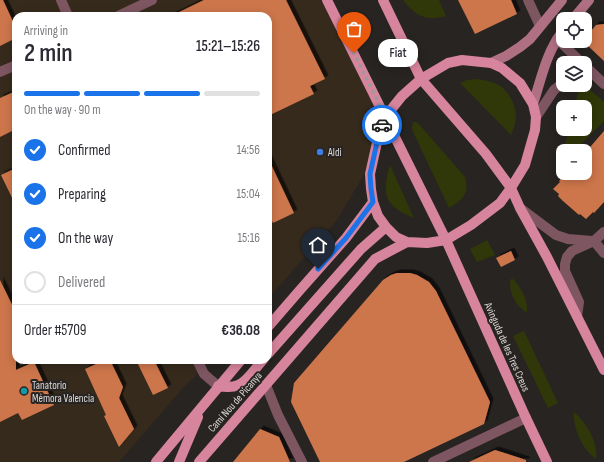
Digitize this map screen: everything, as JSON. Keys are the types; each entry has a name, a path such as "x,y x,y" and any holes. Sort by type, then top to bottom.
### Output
{"main road":[{"name":"Avinguda de les Tres Creus","path":"327,0 446,240 547,462"},
{"path":"383,0 421,79 486,154 511,188 604,370"},
{"path":"490,63 506,56 530,39 562,0"},
{"path":"579,12 589,0"},
{"path":"533,104 549,54 556,42"},
{"path":"462,60 490,63 502,68 520,83 533,104 536,117 535,130 525,165 500,203 471,225 446,240 427,243 407,242 396,237 386,227 378,216 373,202 370,174 378,138 386,118 402,96 421,79 448,63 462,60"},
{"path":"272,322 346,238 373,202"},
{"path":"272,349 361,249 386,227"},
{"name":"Camí Nou de Picanya","path":"199,462 375,259 407,242"},
{"name":"Camí Nou de Picanya","path":"156,462 237,364"},
{"path":"218,386 229,387 238,385 245,380 259,364"},
{"path":"179,462 203,406"}],"street":[{"path":"61,0 66,12"},
{"path":"126,12 152,0"},
{"path":"528,0 540,26"},
{"path":"570,48 576,56"},
{"path":"0,72 12,67"},
{"path":"592,76 604,84"},
{"path":"536,117 556,88"},
{"path":"520,208 556,235 568,239 594,241 604,253"},
{"path":"577,316 579,302 565,271 567,257 572,251 594,241 604,232"},
{"path":"199,364 204,374 218,386"},
{"path":"266,385 278,415 302,462"},
{"path":"433,462 526,418"}],"shaded area":[{"path":"0,0 330,0 381,115 368,168 337,220 272,294 272,12 12,12 12,364 208,364 183,388 119,462 0,462"}],"green space":[{"path":"403,0 439,0 446,16 426,18 414,12"},
{"path":"475,79 498,85 504,89 510,97 514,105 516,115 515,124 511,135 460,83"},
{"path":"592,92 604,102 604,121 592,133 592,100 576,100 578,93"},
{"path":"413,122 418,123 465,177 466,192 464,196 449,208 414,134 412,128"},
{"path":"567,136 589,136 581,144 565,144"},
{"path":"390,165 414,218 397,209 391,204 388,198 386,184"},
{"path":"487,240 495,255 477,262 470,249"},
{"path":"511,279 516,282 523,294 527,312 519,307 513,298 510,288"},
{"path":"524,331 558,403 548,408 513,336"},
{"path":"574,412 579,416 591,433 596,446 596,459 591,455 579,438 575,425"}],"building":[{"path":"0,0 3,0 12,19 12,40 0,46"},
{"path":"204,0 286,0 325,79 310,86 314,94 272,114 272,12 179,12"},
{"path":"458,0 511,0 517,14 475,34"},
{"path":"604,24 604,61 590,48 592,48 592,30 596,25"},
{"path":"12,93 12,131 0,137 0,98"},
{"path":"604,131 604,202 586,219 563,201 558,196 559,194 553,189 560,182 560,180 592,180 592,145"},
{"path":"272,166 294,213 273,223 272,221"},
{"path":"12,170 12,198 1,175"},
{"path":"511,251 515,260 501,267 496,258"},
{"path":"397,273 410,273 417,275 429,282 436,291 490,402 484,424 404,462 320,462 291,402 294,383 383,280"},
{"name":"Tanatorio Mémora Valencia","path":"0,280 12,305 12,364 16,364 16,370 30,364 35,364 54,405 22,420 18,413 0,422"},
{"path":"96,364 112,364 123,387 119,398 134,429 119,447 104,416 106,415 85,369"},
{"path":"138,364 156,364 168,388 153,395"},
{"path":"260,429 279,437 290,462 233,462"},
{"path":"495,450 526,460 526,462 469,462"}],"way so far":[{"path":"354,53 386,118 382,125"}],"place":[{"name":"Fiat","path":"354,53"},
{"name":"Aldi","path":"320,152"},
{"name":"Tanatorio Mémora Valencia","path":"24,391"}],"route":[{"path":"318,269 346,238 373,202 370,174 382,125"}]}
